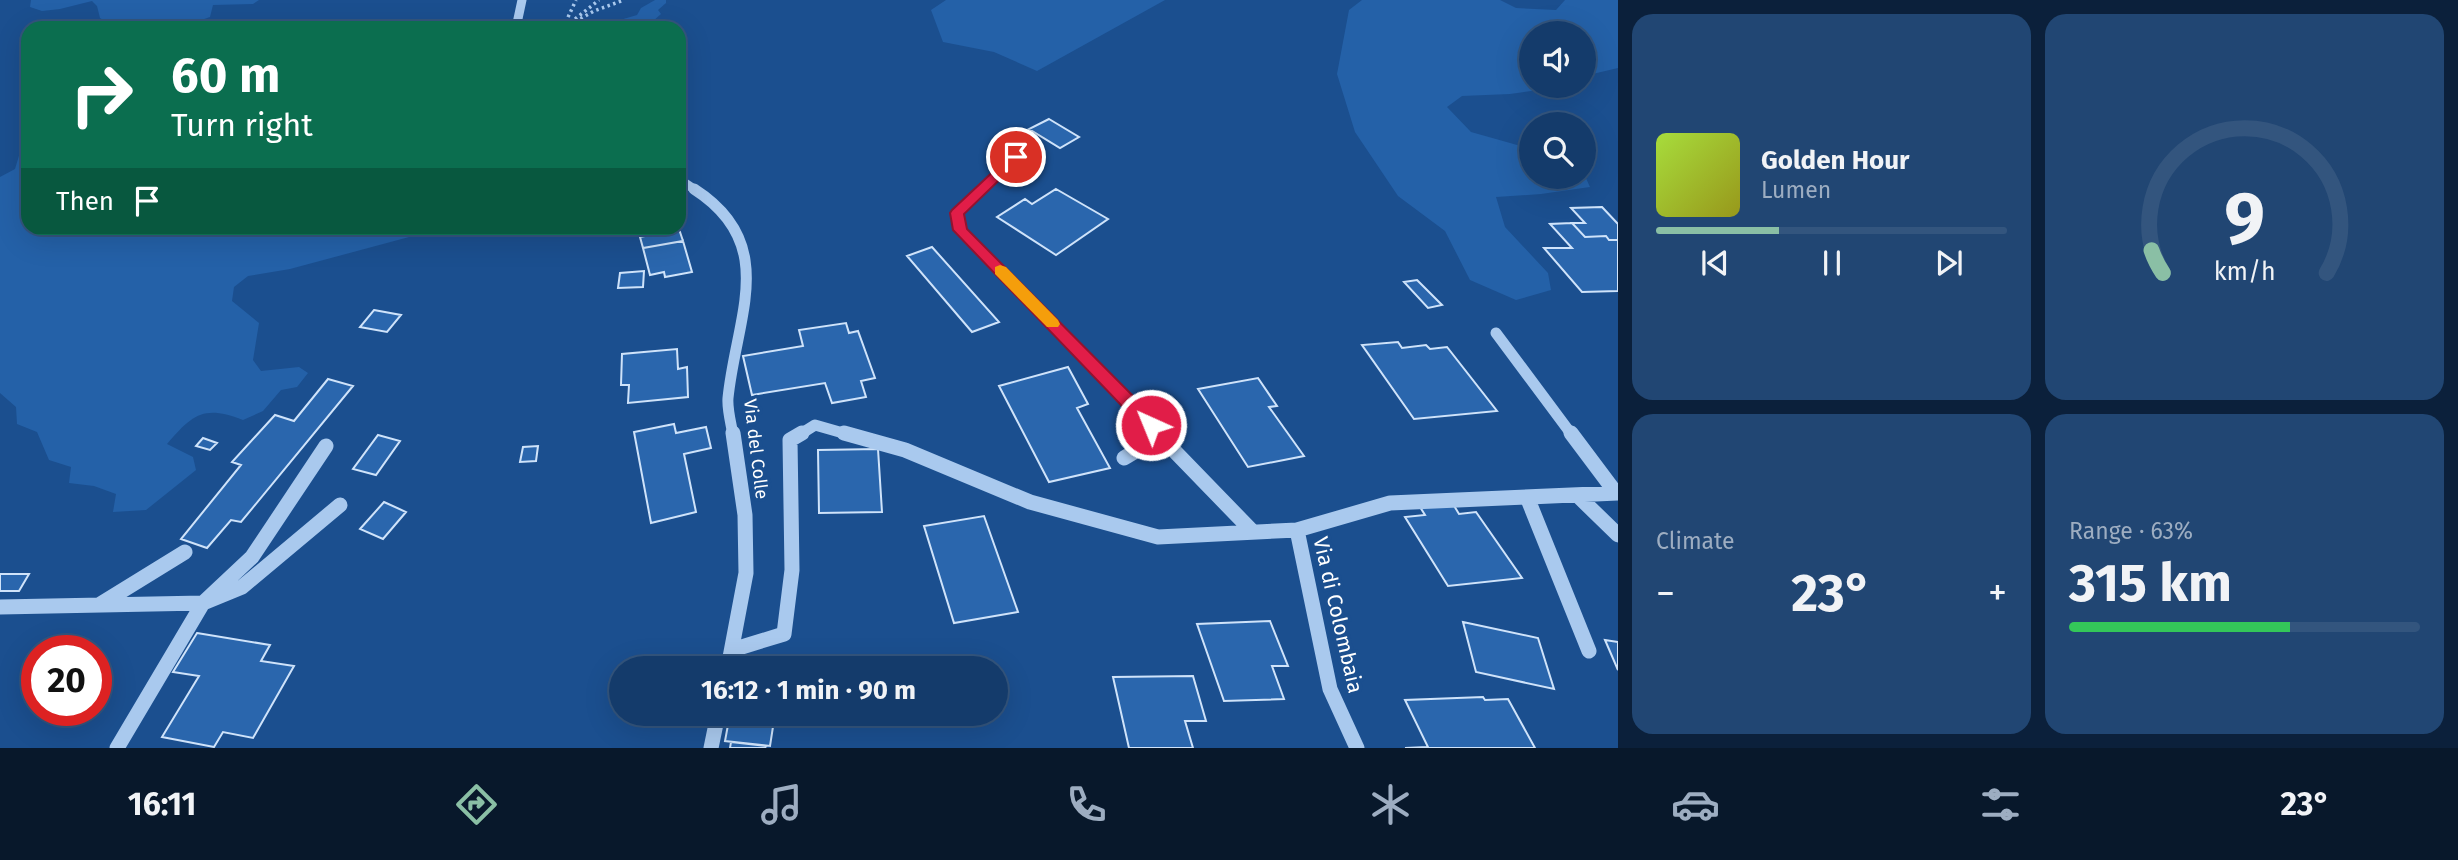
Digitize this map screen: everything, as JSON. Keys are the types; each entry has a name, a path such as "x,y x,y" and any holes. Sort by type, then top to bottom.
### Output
{"street":[{"path":"518,21 522,0"},
{"path":"1016,157 957,213 960,230 1253,532"},
{"name":"Via del Colle","path":"686,183 715,202 736,228 748,263 741,330 728,400 745,527 746,573 731,656"},
{"path":"1496,333 1617,493"},
{"path":"732,650 783,634 792,570 790,440 815,425 905,450 1030,502 1158,537 1297,530 1390,503 1617,493"},
{"path":"1124,458 1161,436"},
{"path":"117,748 203,603 252,556 326,446"},
{"path":"1577,495 1618,535"},
{"path":"1527,497 1589,650"},
{"path":"0,607 203,603 242,587 340,505"},
{"name":"Via di Colombaia","path":"1297,530 1330,689 1357,748"},
{"path":"99,606 185,552"},
{"path":"711,748 716,726"}],"path":[{"path":"567,21 576,0"},
{"path":"573,21 599,0"},
{"path":"576,21 624,0"}],"shaded area":[{"path":"31,0 259,0 253,4 213,5 210,17 198,21 106,21 100,18 97,6 92,1 42,11 30,7"},
{"path":"655,0 666,0 658,10 661,14 653,21 620,21 637,15 641,8"},
{"path":"946,0 1165,0 1037,71 994,52 943,42 931,10"},
{"path":"1362,0 1500,0 1516,8 1556,10 1565,0 1618,0 1618,68 1596,73 1596,21 1519,21 1519,93 1462,96 1447,107 1471,132 1519,146 1519,189 1576,189 1496,197 1505,227 1548,273 1551,290 1516,300 1470,280 1445,231 1398,196 1355,132 1337,74 1349,10"},
{"path":"21,149 21,235 417,235 290,269 248,276 234,287 232,301 259,323 253,360 261,371 299,367 308,373 297,387 281,390 263,411 243,420 218,413 192,419 167,444 193,457 196,470 146,510 113,512 116,494 94,486 69,483 71,467 49,460 37,432 17,424 16,407 0,393 0,177 15,169"}],"building":[{"path":"1049,119 1079,137 1060,148 1029,129"},
{"path":"1056,189 1108,219 1056,255 997,217 1025,199 1032,204"},
{"path":"1602,207 1618,224 1618,240 1609,240 1606,236 1585,237 1572,223 1585,223 1571,208"},
{"path":"1572,223 1585,237 1606,236 1609,240 1618,240 1618,291 1582,292 1544,248 1572,248 1550,224"},
{"path":"681,235 683,241 643,248 640,237"},
{"path":"683,241 692,272 665,277 664,272 650,275 643,248"},
{"path":"932,247 999,322 972,332 907,256"},
{"path":"644,271 643,287 618,288 620,273"},
{"path":"1417,280 1442,305 1428,308 1404,282"},
{"path":"374,310 401,315 387,332 360,327"},
{"path":"846,323 849,333 858,331 875,378 861,381 866,397 832,403 825,383 752,395 743,356 803,346 799,330"},
{"path":"1398,342 1402,348 1426,345 1430,349 1447,347 1497,411 1414,419 1362,345"},
{"path":"677,349 678,369 687,367 688,397 628,403 629,385 621,385 622,354"},
{"path":"1068,367 1088,404 1077,408 1110,468 1049,482 999,386"},
{"path":"1258,378 1277,406 1269,407 1304,456 1248,467 1198,389"},
{"path":"328,379 353,386 241,522 231,520 207,548 181,539 241,465 232,462 275,415 294,421"},
{"path":"674,424 676,433 706,427 711,448 684,454 696,512 651,523 634,432"},
{"path":"378,435 400,441 376,475 353,469"},
{"path":"203,438 217,443 210,450 196,446"},
{"path":"538,446 536,461 520,462 523,447"},
{"path":"878,449 882,512 819,513 818,450"},
{"path":"384,502 406,512 383,539 360,529"},
{"path":"1453,504 1459,514 1476,512 1522,578 1448,586 1405,517 1425,515 1420,507"},
{"path":"984,516 1018,612 954,623 924,526"},
{"path":"0,574 29,574 19,591 0,591"},
{"path":"1270,621 1288,666 1272,666 1284,699 1224,701 1197,624"},
{"path":"1463,622 1538,638 1554,689 1476,672"},
{"path":"197,633 270,645 261,661 294,666 253,738 223,732 214,747 162,737 199,676 173,672"},
{"path":"1605,640 1618,642 1618,670"},
{"path":"1193,676 1206,721 1185,721 1193,748 1129,748 1113,677"},
{"path":"1483,697 1485,700 1508,699 1535,748 1405,748 1428,747 1405,700"},
{"path":"728,726 773,726 770,746 725,741"},
{"path":"731,742 766,746 730,748"}],"slow traffic":[{"path":"1000,270 1053,324"}],"route":[{"path":"1016,157 957,213 960,230 1151,425"}]}
